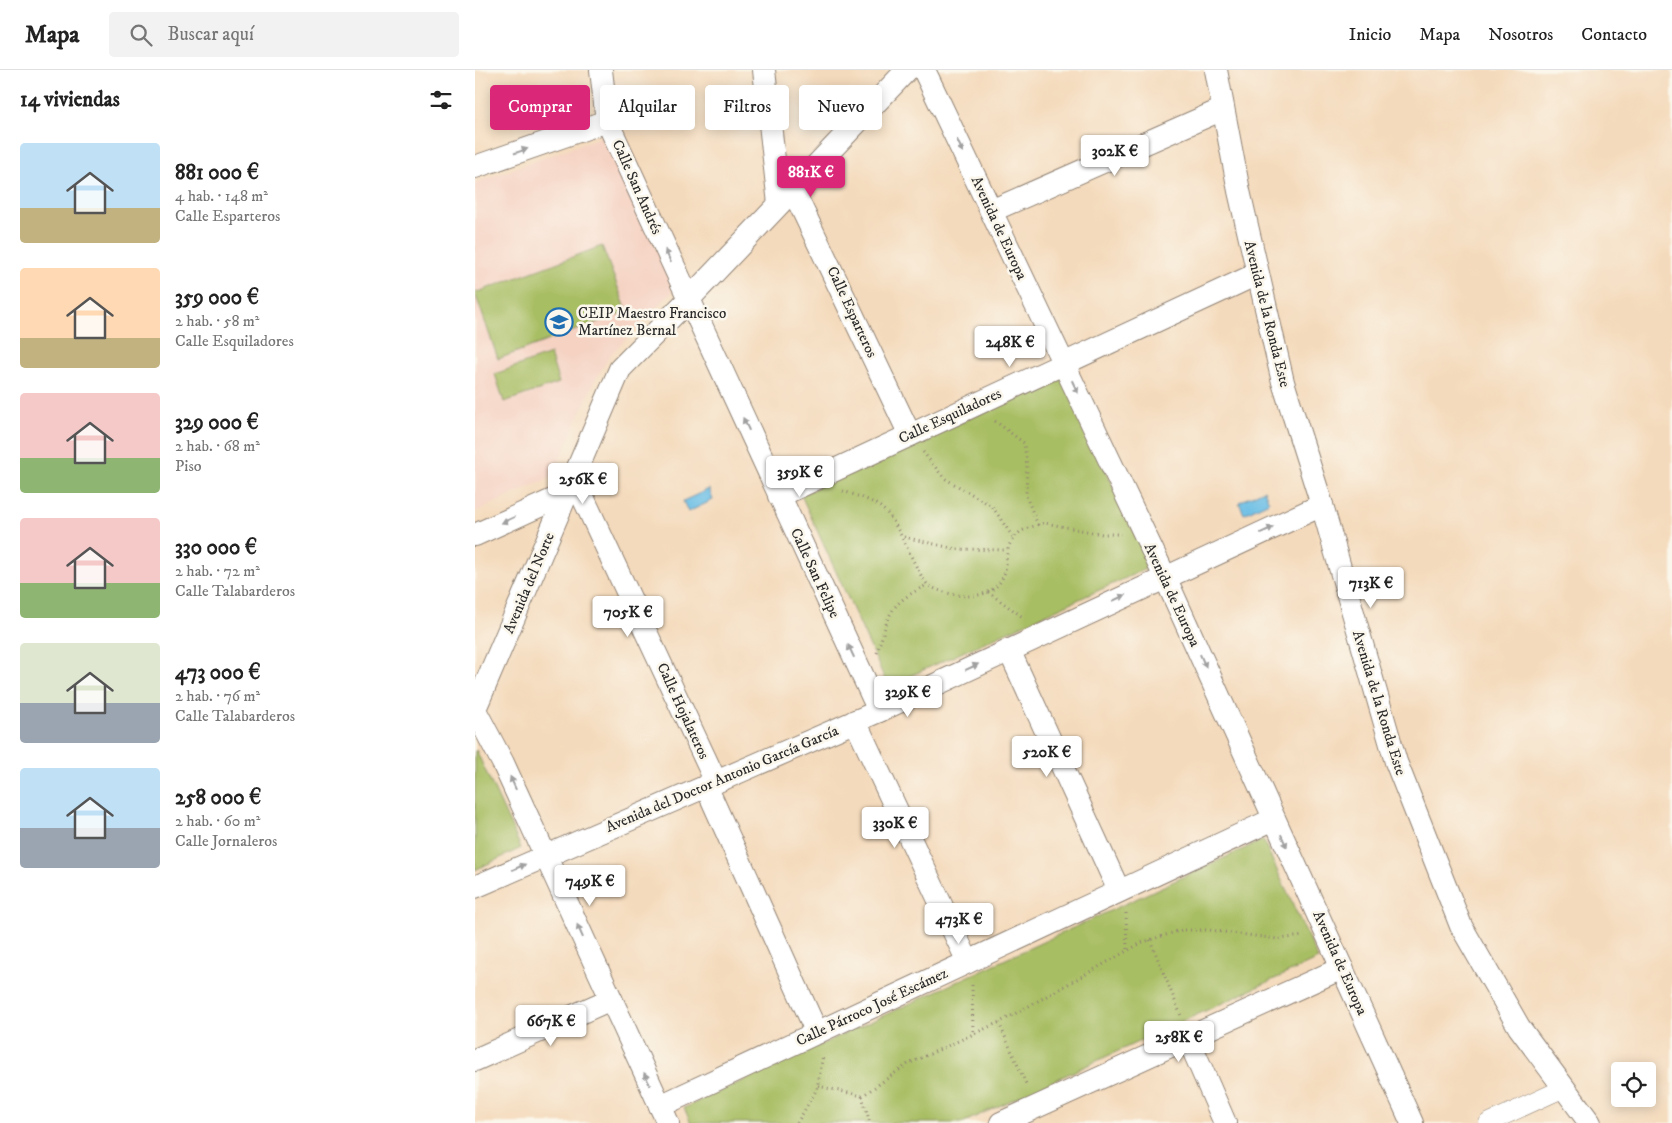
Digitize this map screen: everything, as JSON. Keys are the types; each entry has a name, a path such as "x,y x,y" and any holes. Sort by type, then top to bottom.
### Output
{"street":[{"name":"Calle San Andrés","path":"601,70 603,85"},
{"name":"Calle Esparteros","path":"763,70 786,197 910,435"},
{"name":"Avenida del Norte","path":"475,709 620,369 907,70"},
{"name":"Avenida de Europa","path":"924,70 1165,577 1412,1123"},
{"name":"Avenida de la Ronda Este","path":"1216,70 1257,274 1283,382 1322,505 1395,762 1461,926 1519,1027 1590,1123"},
{"path":"991,211 1223,109"},
{"path":"475,167 600,123"},
{"name":"Calle San Andrés","path":"611,130 688,300"},
{"name":"Calle Esquiladores","path":"779,496 1257,274"},
{"name":"Calle San Felipe","path":"688,300 879,711"},
{"path":"475,535 571,485"},
{"name":"Calle Hojalateros","path":"571,485 711,784 820,1031"},
{"name":"Avenida del Doctor Antonio García García","path":"475,887 879,711 1322,505"},
{"path":"1009,650 1123,889"},
{"path":"475,709 503,762 664,1114"},
{"path":"855,721 969,961"},
{"name":"Calle Párroco José Escámez","path":"664,1114 820,1031 1274,819"},
{"path":"1001,1123 1040,1115 1189,1038 1342,968"},
{"path":"475,1060 611,999"},
{"path":"1189,1038 1225,1123"},
{"path":"1488,1123 1564,1088"}],"path":[{"path":"986,400 996,424 1024,443 1027,466 1026,496 1038,525"},
{"path":"910,435 943,478 992,506 1014,540"},
{"path":"814,479 883,508 903,537 927,585 945,594 970,596 989,592 1003,577 1006,550 1020,532 1038,525 1045,523 1102,534 1144,535"},
{"path":"903,537 956,549 1006,550"},
{"path":"866,684 891,610 905,596 927,585"},
{"path":"989,592 1045,633"},
{"path":"1123,889 1127,951"},
{"path":"818,1086 862,1096 908,1064 999,1023 1127,951 1150,940 1182,930 1209,930 1278,939 1326,933"},
{"path":"1150,940 1189,1038"},
{"path":"969,961 973,1034"},
{"path":"999,1023 1040,1115"},
{"path":"797,1123 818,1086 823,1063 820,1031"},
{"path":"862,1096 870,1123"}],"shaded area":[{"name":"CEIP Maestro Francisco Martínez Bernal","path":"606,135 674,290 611,354 594,382 552,477 475,512 475,183"}],"green space":[{"path":"602,246 627,311 498,359 475,293"},
{"path":"550,354 559,383 504,402 495,374"},
{"path":"1063,376 1150,567 888,686 801,495"},
{"path":"476,750 521,848 475,870 475,752"},
{"path":"1263,840 1318,959 962,1123 691,1123 684,1108"}],"water":[{"path":"709,489 713,500 688,512 683,501"},
{"path":"1264,490 1269,502 1244,514 1239,502"}],"place":[{"name":"CEIP Maestro Francisco Martínez Bernal","path":"559,322"}]}
